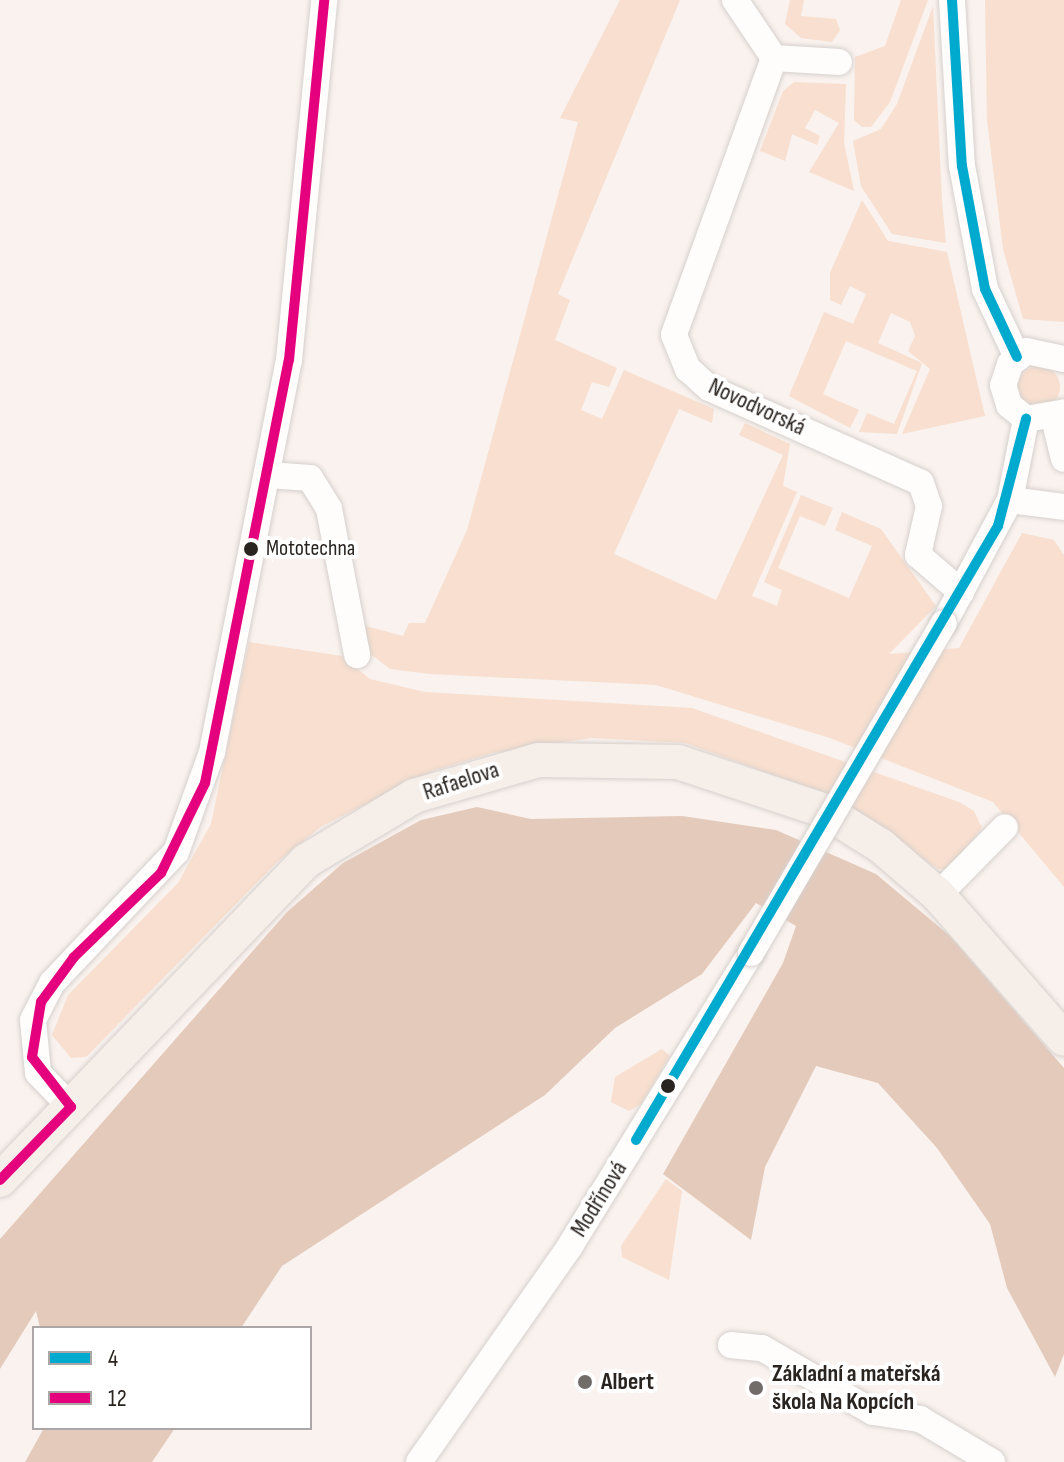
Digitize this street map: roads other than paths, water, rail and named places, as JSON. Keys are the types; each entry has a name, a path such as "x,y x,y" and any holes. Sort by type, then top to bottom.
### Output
{"main road":[{"name":"Rafaelova","path":"0,1180 306,861 385,809 472,774 608,756 706,768 834,817 938,895 1064,1039"}],"street":[{"path":"71,1107 38,1073 33,1020 52,983 161,873 187,832 212,752 269,475 293,335 324,0"},
{"path":"735,0 774,58 839,62"},
{"path":"952,0 962,166 985,289 1017,357"},
{"name":"Novodvorská","path":"774,58 674,335 688,369 709,388 921,483 929,506 918,555 961,592"},
{"path":"1064,359 1038,349 1017,357 1003,385 1009,405 1026,419 1059,415 1064,459"},
{"name":"Modřínová","path":"419,1462 554,1270 751,953 944,623 1010,500 1026,419"},
{"path":"269,475 310,478 329,509 357,655"},
{"path":"1010,500 1064,507"},
{"path":"938,895 1005,827"},
{"path":"731,1345 762,1348 873,1412 920,1419 992,1462"}],"place":[{"name":"Mototechna","path":"251,549"},
{"name":"Albert","path":"585,1382"},
{"name":"Základní a mateřská škola Na Kopcích","path":"756,1388"}]}
